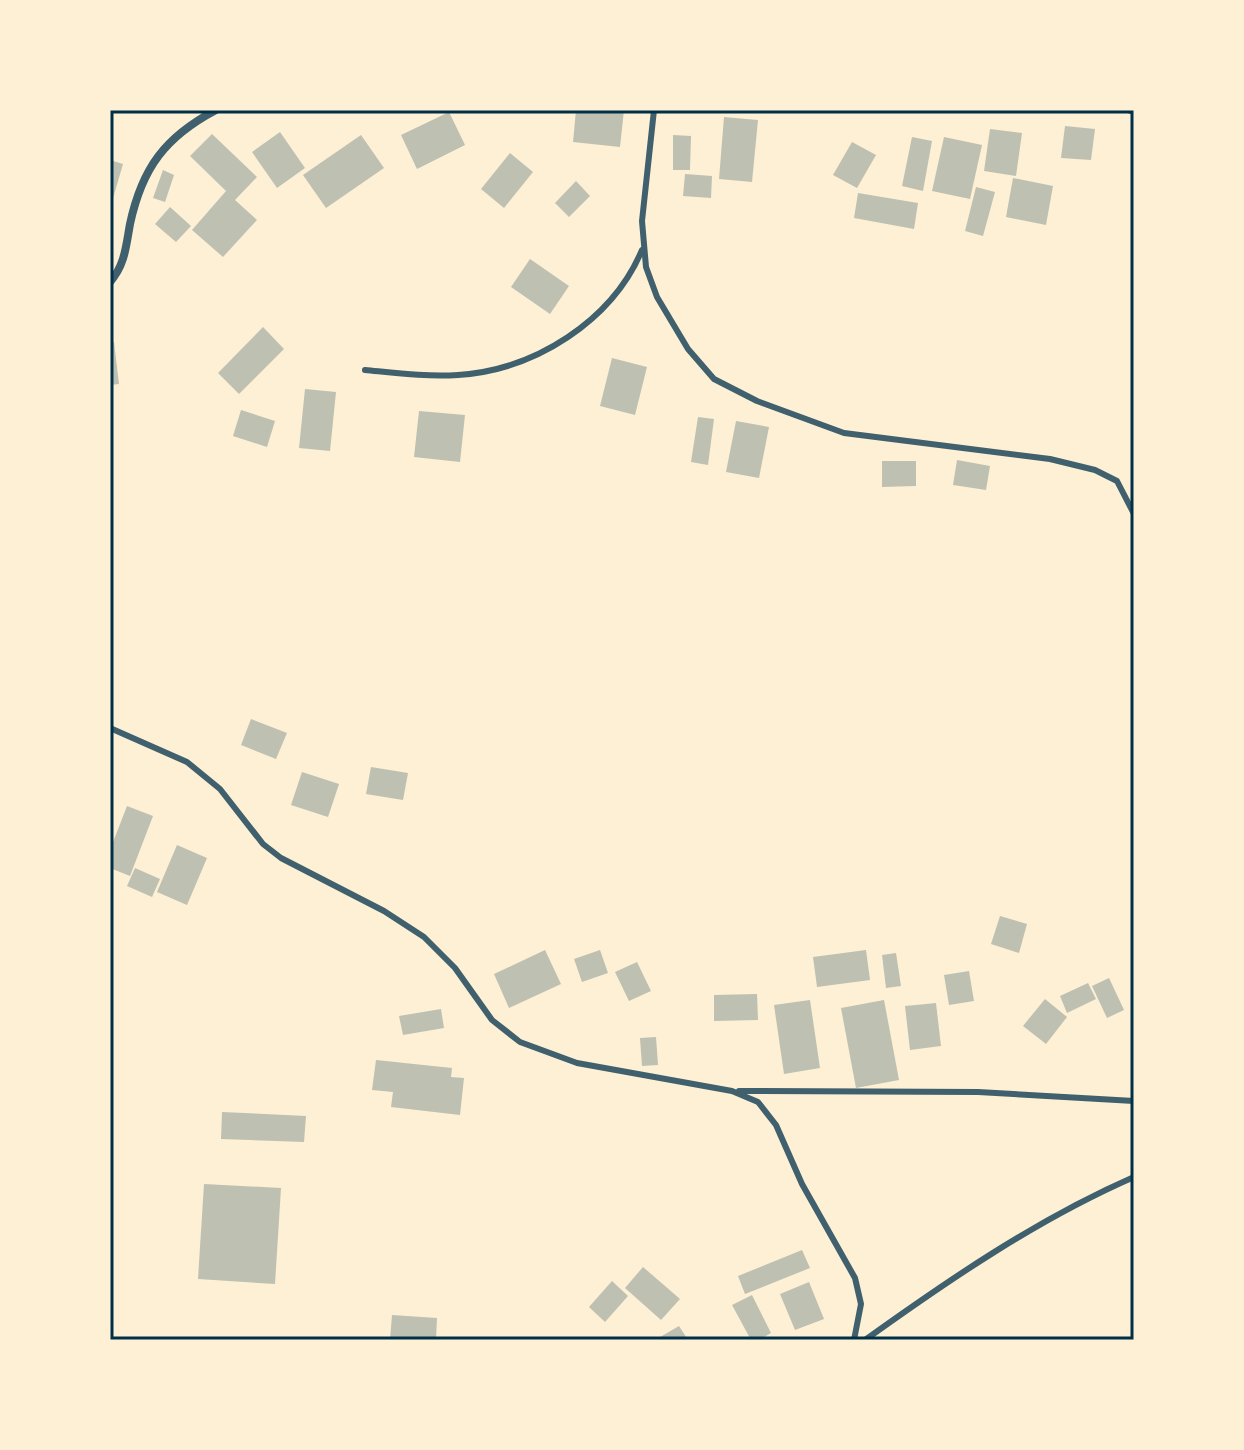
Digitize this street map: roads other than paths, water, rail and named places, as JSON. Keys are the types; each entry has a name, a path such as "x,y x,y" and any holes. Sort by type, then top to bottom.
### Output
{"street":[{"path":"110,282 125,257 134,206 153,159 197,120 216,110"}],"lane":[{"path":"654,110 644,192 642,250 657,297 688,349 706,371 724,386 844,433 1038,457 1095,470 1117,481 1134,514"},
{"path":"365,370 460,375 491,370 532,356 574,333 605,309 624,288 642,250"},
{"path":"110,728 187,762 220,789 263,844 281,858 384,911 424,937 455,968 492,1020 520,1042 577,1063 732,1091 978,1092 1134,1101"},
{"path":"732,1091 758,1102 768,1113 802,1184 855,1278 861,1304 854,1340"},
{"path":"865,1340 942,1285 1029,1231 1134,1177"}]}
